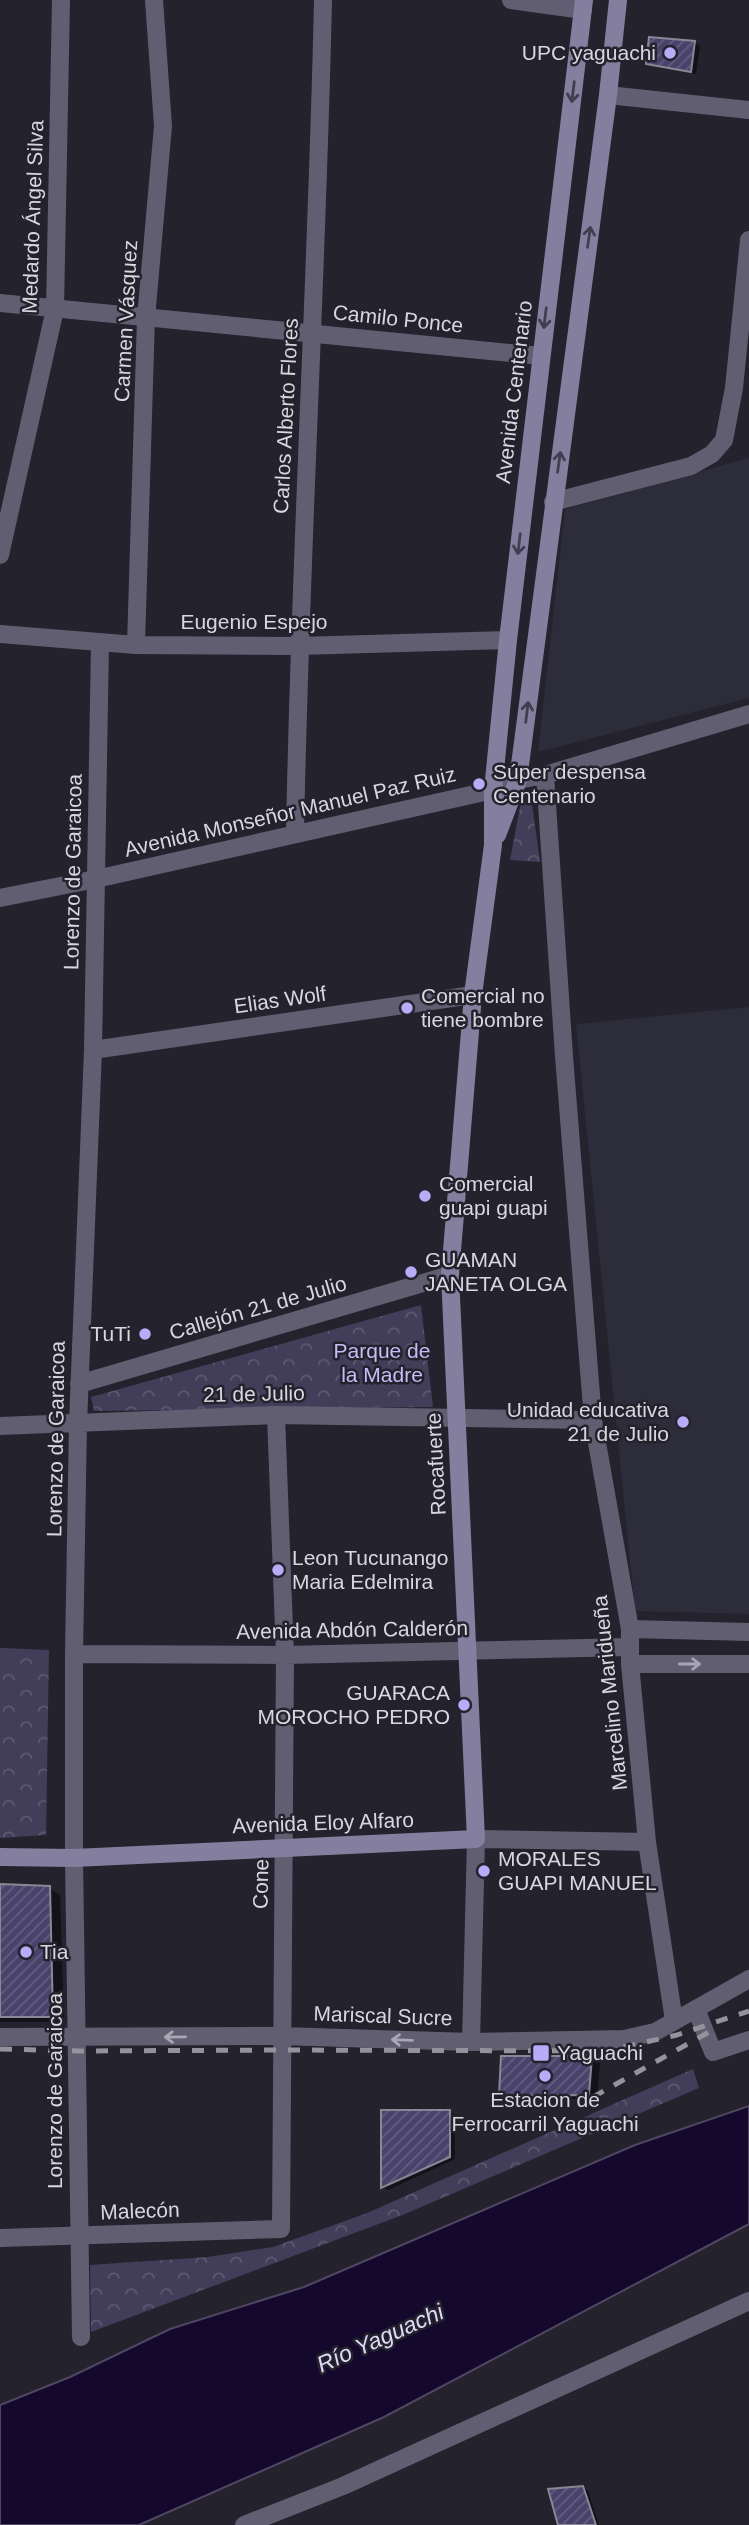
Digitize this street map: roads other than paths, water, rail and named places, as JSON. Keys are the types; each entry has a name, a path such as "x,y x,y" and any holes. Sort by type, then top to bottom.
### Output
{"street":[{"name":"Medardo Ángel Silva","path":"0,555 55,309 61,0"},
{"name":"Carmen Vásquez","path":"136,645 146,318 163,126 154,0"},
{"name":"Carlos Alberto Flores","path":"295,833 298,646 323,0"},
{"path":"511,0 583,5"},
{"path":"518,780 618,0"},
{"name":"Avenida Centenario","path":"493,790 508,640 583,5"},
{"path":"608,94 749,110"},
{"path":"554,502 691,466 712,454 724,440 734,388 749,240"},
{"name":"Camilo Ponce","path":"0,303 541,356"},
{"name":"Eugenio Espejo","path":"0,634 136,645 298,646 508,640"},
{"name":"Lorenzo de Garaicoa","path":"81,2337 74,1654 79,1384 93,1051 100,643"},
{"name":"Avenida Monseñor Manuel Paz Ruiz","path":"0,898 493,790 518,780 545,775 749,714"},
{"name":"Marcelino Maridueña","path":"545,775 593,1420 630,1647 647,1842 674,2021"},
{"name":"Rocafuerte","path":"493,845 518,780"},
{"name":"Rocafuerte","path":"471,2042 476,1839 450,1275 473,995 493,845 493,790"},
{"name":"Elias Wolf","path":"93,1051 473,995"},
{"name":"Callejón 21 de Julio","path":"79,1384 450,1275"},
{"name":"21 de Julio","path":"0,1426 276,1415 593,1420"},
{"name":"Cone","path":"276,1415 285,1655 281,2229"},
{"name":"Avenida Abdón Calderón","path":"74,1654 285,1655 630,1647 749,1632"},
{"name":"Avenida Abdón Calderón","path":"630,1647 749,1664"},
{"name":"Avenida Eloy Alfaro","path":"0,1857 74,1858 476,1839 647,1842"},
{"name":"Mariscal Sucre","path":"0,2037 281,2036 471,2042 624,2039 655,2032 749,1979"},
{"path":"696,2009 713,2052 749,2040"},
{"name":"Malecón","path":"0,2238 281,2229"},
{"path":"244,2525 343,2486 749,2301"}],"water":[{"name":"Río Yaguachi","path":"749,2106 749,2224 384,2417 139,2525 0,2525 0,2405 70,2377 170,2329 304,2287 635,2145"}],"railway":[{"path":"0,2049 606,2051 677,2035 749,2011"},
{"path":"593,2097 709,2032"}],"place":[{"name":"UPC yaguachi","path":"670,53"},
{"name":"Súper despensa Centenario","path":"479,784"},
{"name":"Comercial no tiene bombre","path":"407,1008"},
{"name":"Comercial guapi guapi","path":"425,1196"},
{"name":"GUAMAN JANETA OLGA","path":"411,1272"},
{"name":"TuTi","path":"145,1334"},
{"name":"Unidad educativa 21 de Julio","path":"683,1422"},
{"name":"Leon Tucunango Maria Edelmira","path":"278,1570"},
{"name":"GUARACA MOROCHO PEDRO","path":"464,1705"},
{"name":"MORALES GUAPI MANUEL","path":"484,1871"},
{"name":"Tia","path":"26,1952"},
{"name":"Yaguachi","path":"541,2053"},
{"name":"Estacion de Ferrocarril Yaguachi","path":"545,2076"}],"park label":[{"name":"Parque de la Madre","path":"382,1363"}]}
